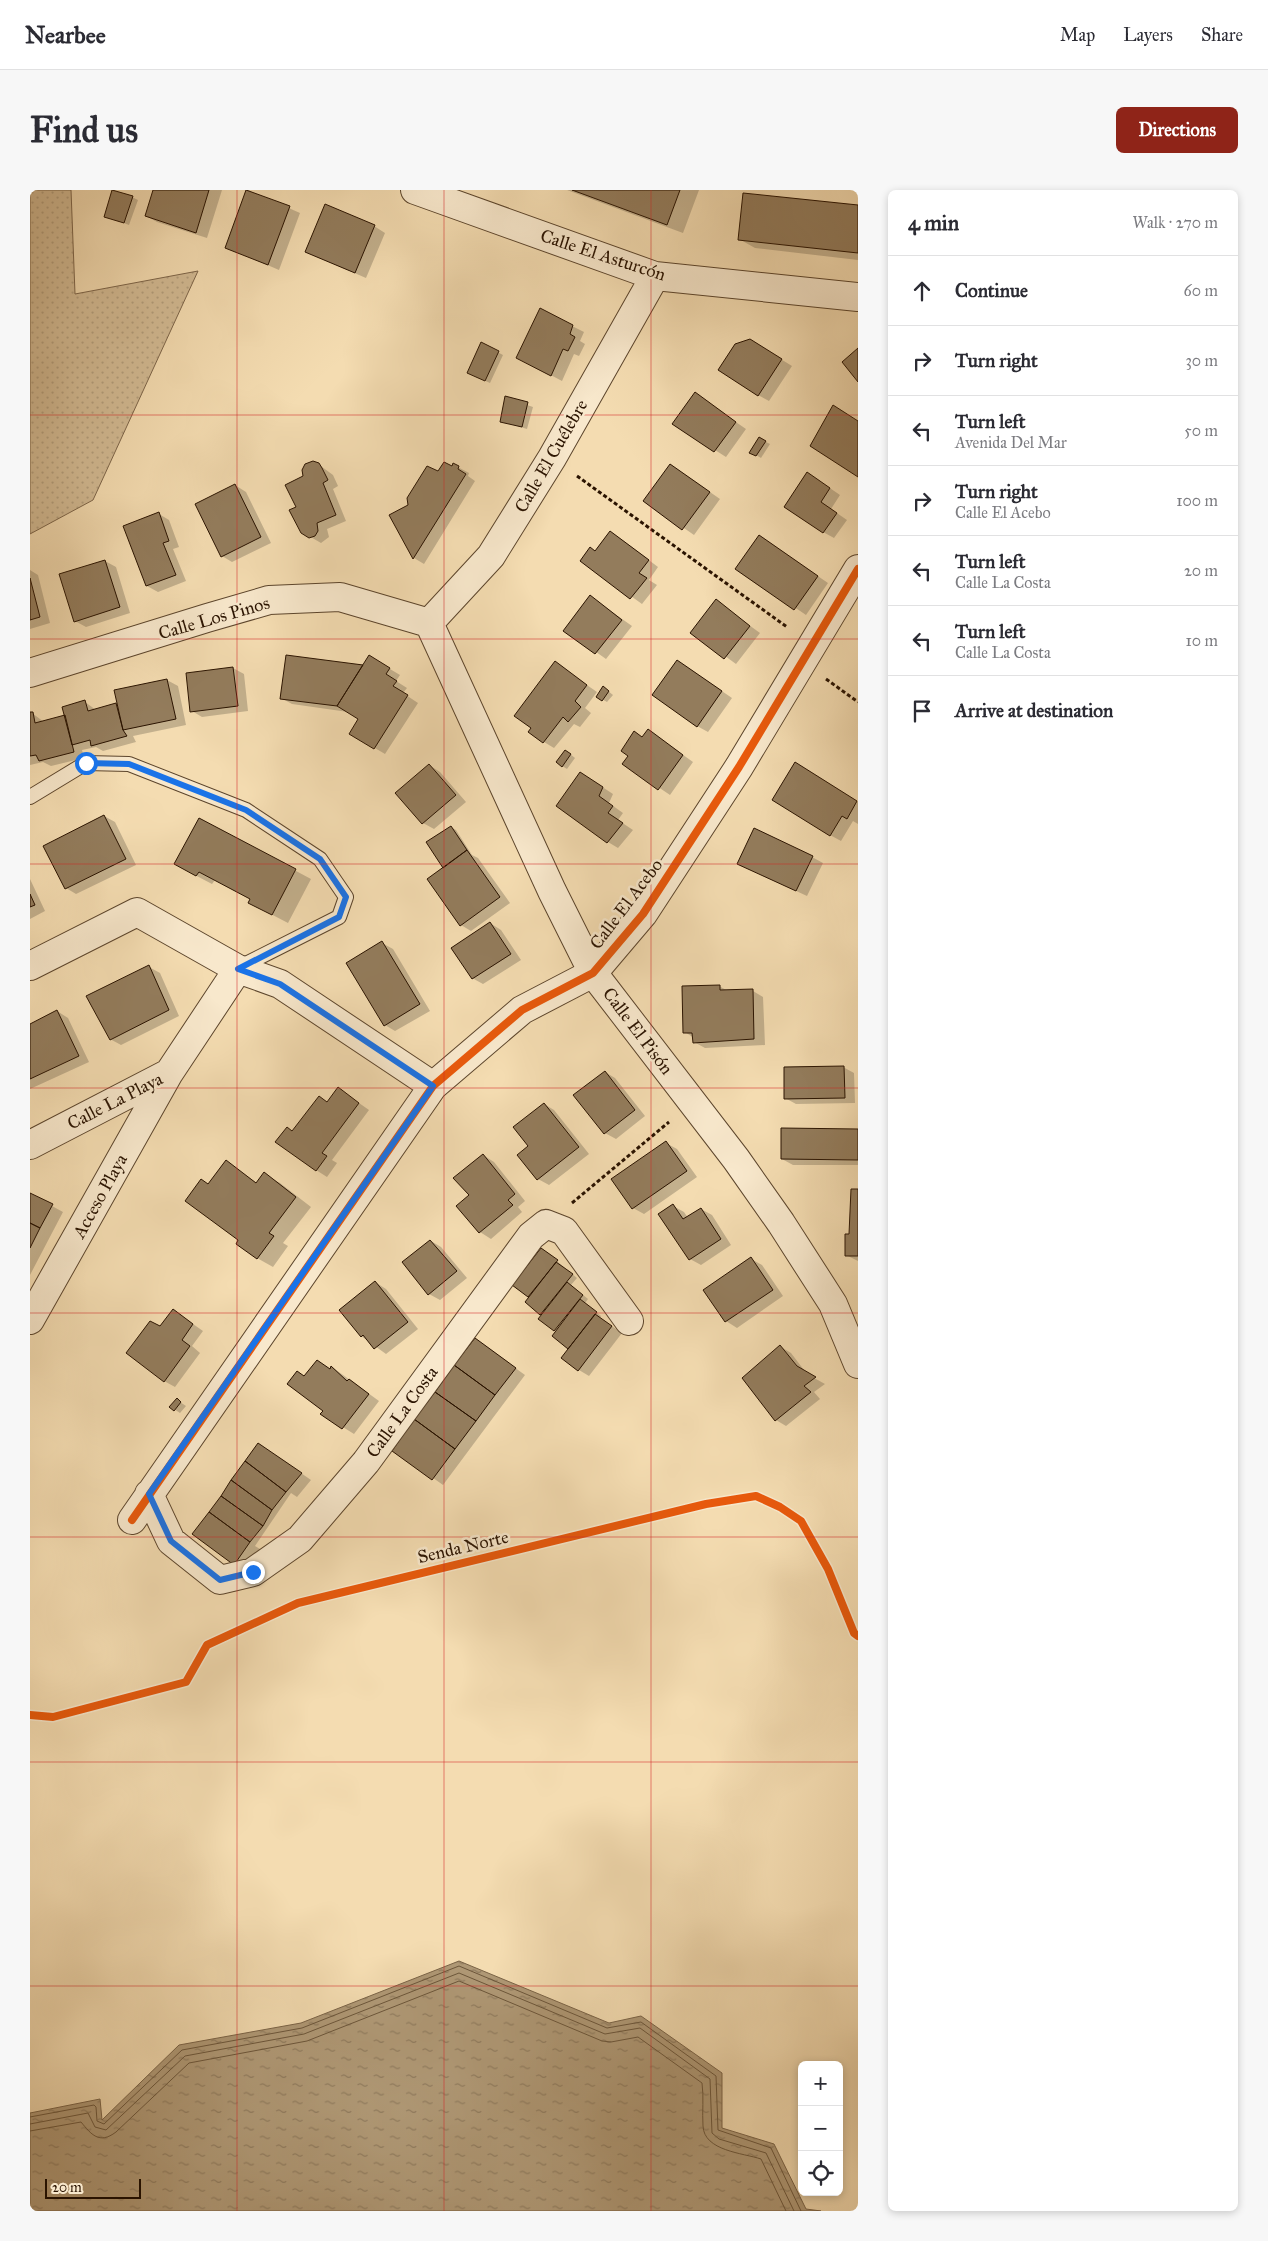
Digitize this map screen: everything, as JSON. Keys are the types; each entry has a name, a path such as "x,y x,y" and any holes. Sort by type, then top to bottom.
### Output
{"street":[{"name":"Calle El Asturcón","path":"415,190 655,276 858,297"},
{"name":"Calle El Cuélebre","path":"429,623 491,556 552,458 655,276"},
{"name":"Calle El Acebo","path":"132,1520 433,1086 522,1010 593,972 643,914 739,767 858,569"},
{"name":"Calle Los Pinos","path":"30,673 269,600 340,597 429,623"},
{"name":"Calle El Pisón","path":"429,623 552,891 593,972 693,1102 781,1223 832,1304 858,1364"},
{"path":"30,966 137,912 238,969 280,984 433,1086"},
{"name":"Calle La Playa","path":"30,1145 169,1073 238,969"},
{"name":"Acceso Playa","path":"30,1320 169,1073"},
{"path":"546,1224 564,1231 629,1322"},
{"name":"Calle La Costa","path":"149,1494 171,1541 220,1580 253,1572 300,1539 366,1462 531,1236 546,1224"}],"lane":[{"path":"30,797 86,763 129,764 246,810 320,859 346,897 339,917 238,969"}],"path":[{"path":"552,458 797,633 807,654 825,678 858,702"},
{"path":"546,1224 693,1102"}],"shaded area":[{"path":"30,190 71,190 75,294 198,271 93,500 30,534"}],"water":[{"path":"459,1961 609,2023 641,2016 722,2073 722,2128 774,2144 806,2209 821,2211 30,2211 30,2113 100,2099 102,2120 179,2045 301,2023"}],"building":[{"path":"112,190 133,196 124,223 104,217"},
{"path":"153,190 209,190 196,233 145,216"},
{"path":"246,190 290,206 268,265 225,248"},
{"path":"572,190 680,190 667,225"},
{"path":"743,193 858,205 858,253 738,240"},
{"path":"325,204 375,225 355,273 305,252"},
{"path":"540,308 573,325 570,334 575,337 568,351 563,349 551,376 516,358"},
{"path":"750,339 782,359 758,396 718,370 735,344"},
{"path":"481,342 499,351 485,381 467,373"},
{"path":"858,348 858,382 842,362"},
{"path":"695,392 736,422 714,452 672,424"},
{"path":"505,396 528,402 522,427 500,422"},
{"path":"833,405 858,421 858,477 810,446"},
{"path":"759,437 766,441 756,456 749,453"},
{"path":"313,461 319,463 328,480 323,483 336,515 317,523 318,531 315,536 309,538 301,533 289,510 296,507 285,485 303,476 302,470 305,464"},
{"path":"444,462 452,466 453,463 459,466 458,469 466,474 413,559 389,515 408,505 407,498 427,466 438,471"},
{"path":"670,464 710,492 682,530 643,501"},
{"path":"807,472 830,488 821,502 837,513 823,533 784,507"},
{"path":"235,484 261,537 221,557 195,504"},
{"path":"159,512 169,541 163,543 176,575 146,586 123,526"},
{"path":"610,531 649,560 639,573 647,578 630,599 580,561 590,547 595,551"},
{"path":"759,535 818,576 794,610 735,569"},
{"path":"105,560 120,607 74,622 59,574"},
{"path":"30,578 40,617 30,620"},
{"path":"590,595 622,620 595,654 563,631"},
{"path":"716,599 750,626 724,659 690,633"},
{"path":"286,655 363,665 337,706 280,699"},
{"path":"369,655 390,668 386,674 397,681 393,686 408,695 374,749 349,734 358,719 337,706"},
{"path":"677,660 722,691 697,727 652,695"},
{"path":"555,661 587,685 575,701 581,707 568,722 563,717 543,743 528,732 531,728 514,716"},
{"path":"233,667 238,706 190,712 186,673"},
{"path":"167,679 176,719 123,730 114,690"},
{"path":"603,686 609,691 602,701 596,697"},
{"path":"85,700 88,711 116,703 123,730 127,736 91,746 90,740 72,745 62,707"},
{"path":"30,712 33,712 35,723 65,715 74,752 39,761 36,755 30,756"},
{"path":"648,729 683,755 658,790 622,764 628,756 621,751 634,731 642,737"},
{"path":"565,750 571,754 562,767 556,762"},
{"path":"795,762 857,801 847,819 842,816 830,836 772,800"},
{"path":"429,764 456,795 422,824 395,793"},
{"path":"580,772 603,787 599,796 613,806 608,813 623,823 607,843 556,806"},
{"path":"104,815 126,859 65,889 43,846"},
{"path":"199,818 296,869 272,915 248,903 250,899 199,872 196,876 174,864"},
{"path":"451,826 467,850 443,868 426,842"},
{"path":"754,828 813,856 796,891 737,864"},
{"path":"467,850 500,897 460,926 427,879"},
{"path":"30,894 35,905 30,907"},
{"path":"490,922 511,954 472,979 451,948"},
{"path":"382,941 420,1004 384,1026 346,963"},
{"path":"149,965 169,1010 110,1040 86,996"},
{"path":"720,985 720,990 753,989 754,1039 693,1043 692,1033 683,1033 682,986"},
{"path":"57,1010 79,1056 30,1079 30,1024"},
{"path":"844,1066 845,1098 784,1099 784,1067"},
{"path":"605,1071 635,1110 604,1134 573,1095"},
{"path":"338,1087 359,1103 322,1153 327,1156 316,1171 275,1142 287,1127 292,1131 319,1096 327,1102"},
{"path":"544,1103 579,1147 537,1180 517,1155 528,1146 513,1127"},
{"path":"781,1128 858,1129 858,1160 781,1159"},
{"path":"666,1141 687,1171 632,1209 611,1179"},
{"path":"483,1154 515,1194 508,1200 513,1205 479,1233 456,1206 469,1195 453,1178"},
{"path":"226,1160 256,1183 264,1172 296,1197 269,1233 274,1236 257,1259 236,1244 238,1240 185,1201 201,1179 208,1184"},
{"path":"851,1189 858,1189 858,1256 845,1256 845,1234 849,1234"},
{"path":"30,1193 53,1204 40,1228 30,1223"},
{"path":"673,1204 683,1219 701,1208 721,1239 689,1260 658,1214"},
{"path":"30,1223 40,1228 30,1248"},
{"path":"430,1240 457,1271 428,1295 402,1262"},
{"path":"541,1248 558,1260 528,1297 512,1285"},
{"path":"751,1257 773,1290 725,1322 703,1290"},
{"path":"556,1262 573,1274 540,1315 525,1302"},
{"path":"375,1281 408,1322 374,1349 363,1335 361,1337 339,1310"},
{"path":"567,1282 583,1295 554,1331 538,1319"},
{"path":"580,1299 597,1312 568,1349 552,1336"},
{"path":"173,1309 193,1324 182,1340 190,1346 164,1382 126,1353 150,1321 160,1326"},
{"path":"595,1314 612,1326 578,1371 561,1358"},
{"path":"475,1338 516,1368 495,1395 454,1365"},
{"path":"780,1345 797,1366 816,1377 804,1386 811,1392 775,1421 742,1378"},
{"path":"317,1360 330,1369 331,1366 347,1381 349,1379 369,1394 342,1429 320,1414 323,1411 287,1384 297,1371 304,1376"},
{"path":"454,1365 495,1395 476,1421 435,1392"},
{"path":"435,1392 476,1421 455,1449 414,1419"},
{"path":"177,1398 181,1402 174,1411 169,1407"},
{"path":"414,1419 455,1449 432,1480 392,1451"},
{"path":"258,1443 302,1473 286,1492 245,1461"},
{"path":"245,1461 286,1492 272,1510 231,1480"},
{"path":"231,1480 272,1510 263,1526 221,1496"},
{"path":"221,1496 263,1526 250,1542 209,1512"},
{"path":"209,1512 250,1542 234,1565 192,1534"}],"cycle path":[{"path":"132,1520 433,1086 522,1010 593,973 643,914 739,767 858,569"},
{"name":"Senda Norte","path":"30,1715 53,1717 186,1682 207,1645 298,1603 706,1504 756,1496 780,1507 801,1521 828,1569 854,1633 858,1636"}],"route":[{"path":"86,763 129,764 246,810 320,859 346,897 339,917 238,969 280,984 433,1086 149,1494 171,1541 220,1580 253,1572"}]}
